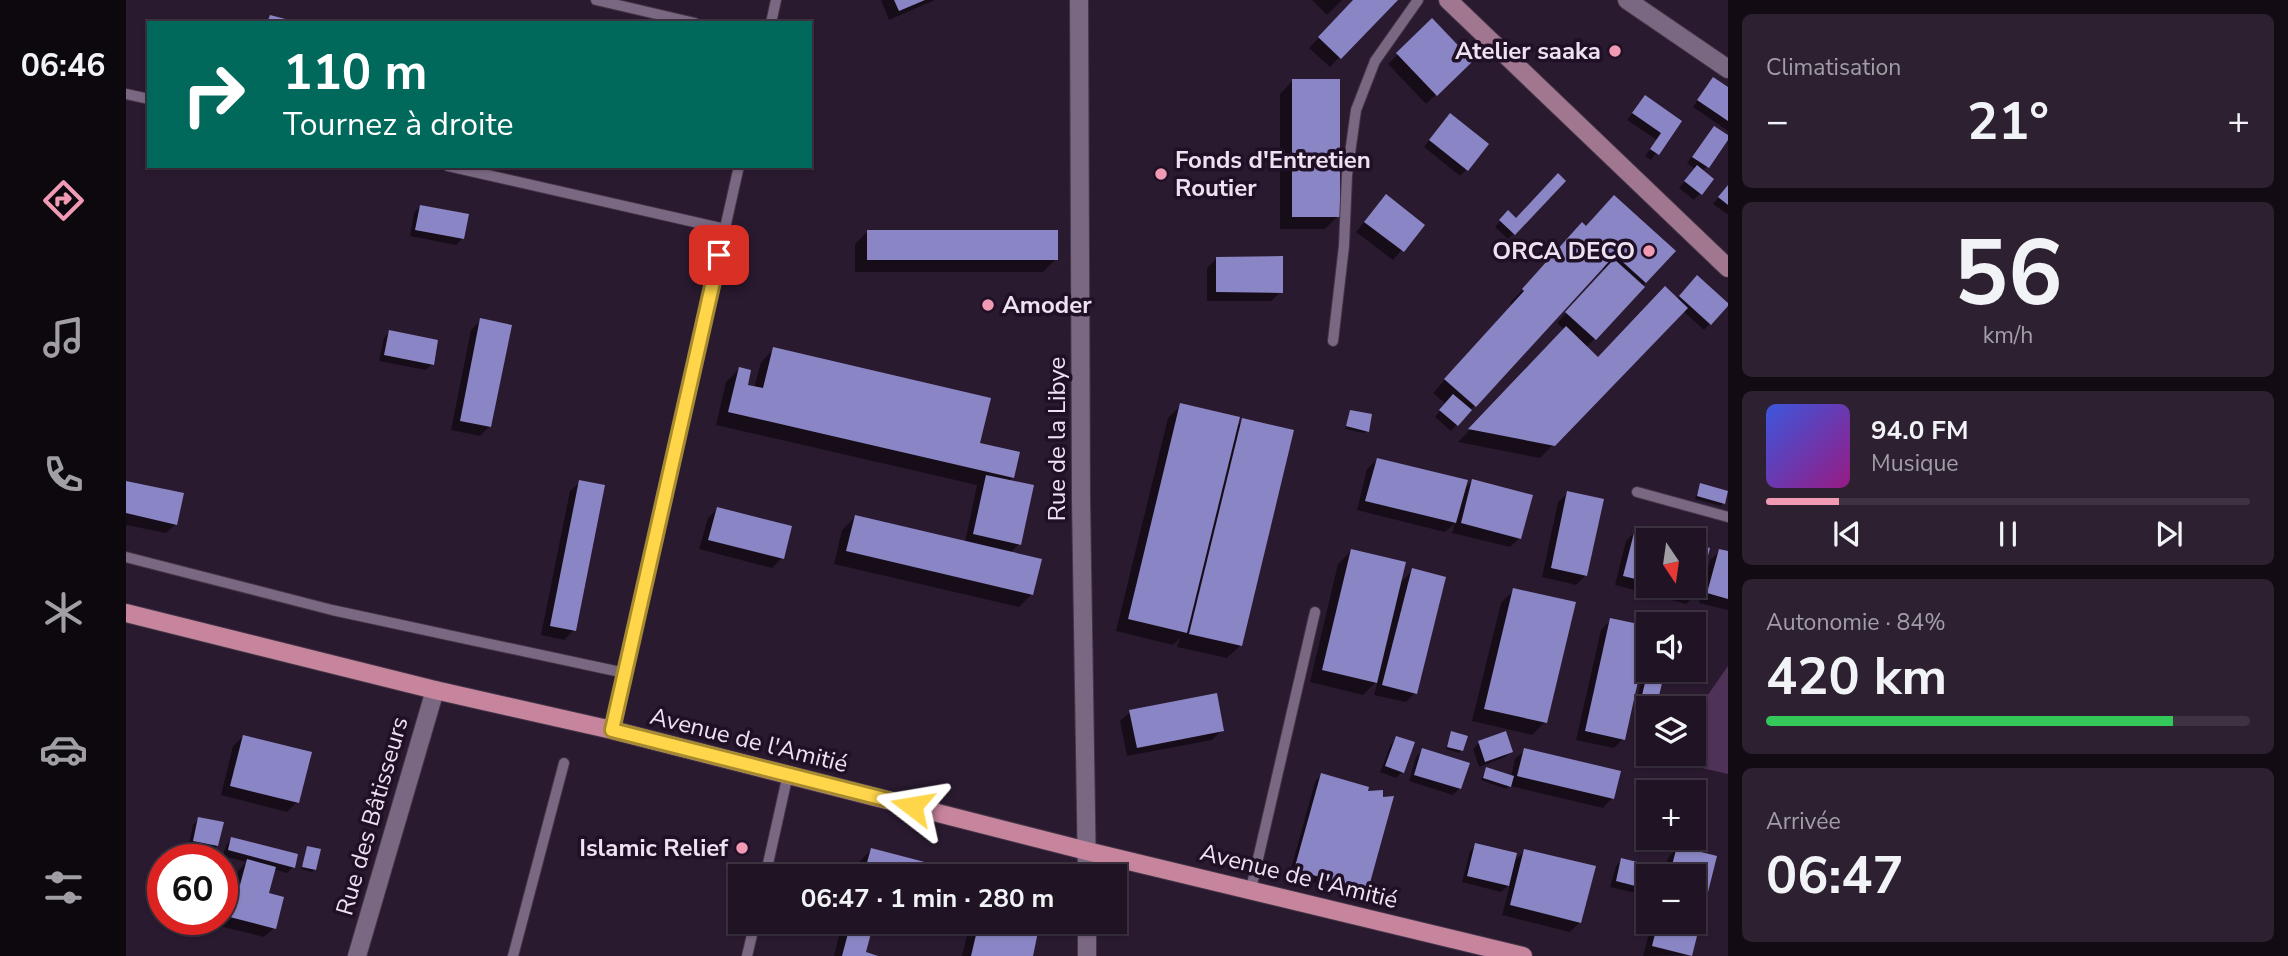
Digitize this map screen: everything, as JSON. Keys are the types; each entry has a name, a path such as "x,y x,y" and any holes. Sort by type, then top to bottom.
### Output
{"main road":[{"path":"1459,4 1728,268"},
{"name":"Avenue de l'Amitié","path":"126,613 435,690 612,730 1523,956"}],"street":[{"name":"Rue de la Libye","path":"1079,0 1081,499 1087,864"},
{"path":"1627,0 1728,69"},
{"name":"Rue des Bâtisseurs","path":"357,956 435,690"},
{"path":"1087,934 1087,956"}],"lane":[{"path":"596,0 686,21"},
{"path":"771,21 776,0"},
{"path":"1333,341 1344,246 1347,175 1356,110 1375,61 1418,0"},
{"path":"126,94 147,99"},
{"path":"457,168 725,229"},
{"path":"612,730 739,168"},
{"path":"1637,492 1728,517"},
{"path":"126,557 332,610 625,673"},
{"path":"1251,889 1315,612"},
{"path":"513,956 564,763"},
{"path":"768,864 788,775"},
{"path":"747,956 752,934"}],"shaded area":[{"path":"1728,666 1728,774 1694,766 1706,766 1706,698"}],"building":[{"path":"894,0 925,0 899,11"},
{"path":"1353,0 1398,0 1341,59 1318,37"},
{"path":"270,15 293,21 268,21"},
{"path":"1432,18 1473,61 1437,96 1396,53"},
{"path":"1713,77 1728,87 1728,121 1697,100"},
{"path":"1292,79 1340,79 1340,217 1292,217"},
{"path":"1645,95 1682,121 1659,155 1650,149 1661,133 1632,113"},
{"path":"1450,113 1489,144 1468,171 1429,140"},
{"path":"1714,126 1728,135 1728,140 1709,168 1692,157"},
{"path":"1697,165 1714,179 1702,195 1684,181"},
{"path":"1558,173 1566,181 1515,235 1499,220 1508,210 1516,218"},
{"path":"1728,185 1728,205 1718,197"},
{"path":"1386,194 1425,225 1404,252 1364,222"},
{"path":"1614,195 1676,251 1646,283 1615,255 1476,407 1444,379 1582,222 1586,226"},
{"path":"420,205 469,214 464,239 415,230"},
{"path":"867,230 1058,230 1058,260 867,260"},
{"path":"1283,256 1283,293 1216,292 1216,257"},
{"path":"1614,259 1645,287 1596,340 1565,312"},
{"path":"1697,275 1728,303 1711,325 1679,296"},
{"path":"1665,286 1688,308 1555,446 1468,429 1566,326 1598,357"},
{"path":"480,318 512,325 491,427 460,421"},
{"path":"389,330 438,340 434,365 384,355"},
{"path":"773,347 991,398 980,443 1020,452 1014,478 728,412 739,367 751,370 748,385 763,388"},
{"path":"1453,394 1472,410 1458,426 1439,410"},
{"path":"1180,403 1240,417 1187,633 1128,619"},
{"path":"1350,410 1372,414 1369,432 1346,426"},
{"path":"1242,418 1294,430 1242,646 1189,634"},
{"path":"1377,458 1468,480 1456,523 1365,501"},
{"path":"986,475 1034,485 1021,545 973,534"},
{"path":"1472,479 1533,495 1521,539 1461,523"},
{"path":"579,480 605,485 576,631 550,626"},
{"path":"126,481 184,493 177,525 126,513"},
{"path":"1700,483 1728,491 1725,504 1697,496"},
{"path":"1567,491 1604,499 1587,576 1551,568"},
{"path":"717,507 792,526 784,559 708,540"},
{"path":"855,515 1042,559 1033,595 846,551"},
{"path":"1635,529 1636,529 1636,579 1623,576"},
{"path":"1706,547 1710,548 1706,564"},
{"path":"1351,549 1406,562 1377,683 1322,670"},
{"path":"1719,549 1728,551 1728,599 1707,593"},
{"path":"1412,568 1446,577 1417,694 1382,685"},
{"path":"1513,588 1576,602 1547,723 1484,709"},
{"path":"1610,618 1636,623 1638,682 1625,740 1585,731"},
{"path":"1645,682 1662,682 1659,696 1642,696"},
{"path":"1217,693 1224,731 1137,748 1129,710"},
{"path":"1451,731 1468,736 1463,751 1447,747"},
{"path":"1506,731 1513,752 1485,762 1478,741"},
{"path":"243,735 312,752 299,803 230,786"},
{"path":"1396,736 1415,742 1404,773 1385,766"},
{"path":"1422,748 1470,763 1461,789 1414,775"},
{"path":"1524,748 1621,771 1614,799 1517,776"},
{"path":"1486,767 1514,776 1511,787 1483,778"},
{"path":"1321,773 1369,787 1368,791 1383,790 1383,797 1394,796 1368,890 1294,870"},
{"path":"198,817 224,822 218,844 193,841"},
{"path":"231,837 298,854 295,868 238,853 238,844 229,844"},
{"path":"1475,843 1517,853 1509,886 1467,876"},
{"path":"307,846 321,849 316,870 302,867"},
{"path":"871,848 932,864 867,864"},
{"path":"1524,849 1596,866 1581,923 1510,905"},
{"path":"1676,850 1693,850 1717,856 1706,900 1706,864 1672,864"},
{"path":"1621,858 1645,864 1636,864 1636,886 1616,881"},
{"path":"247,859 276,867 269,893 284,897 276,929 238,919 240,885"},
{"path":"848,934 871,934 866,952 878,956 842,956"},
{"path":"976,934 1038,934 1033,956 971,956"},
{"path":"1655,934 1698,934 1692,956 1652,946"}],"place":[{"name":"Atelier saaka","path":"1615,51"},
{"name":"Fonds d'Entretien Routier","path":"1161,174"},
{"name":"ORCA DECO","path":"1649,251"},
{"name":"Amoder","path":"988,305"},
{"name":"Islamic Relief","path":"742,848"}],"route":[{"path":"719,255 612,730 912,806"}]}
